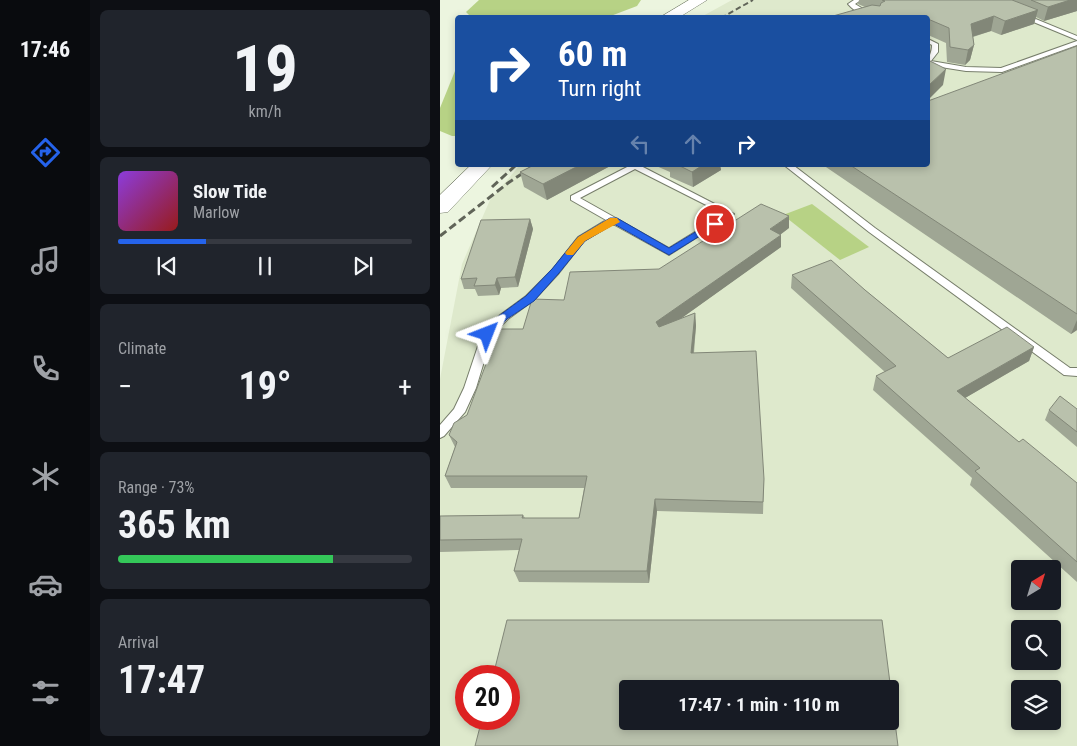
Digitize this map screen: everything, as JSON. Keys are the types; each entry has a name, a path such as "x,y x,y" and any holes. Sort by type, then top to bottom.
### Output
{"main road":[{"path":"672,15 700,0"},
{"path":"440,207 480,167"},
{"path":"440,192 462,183"}],"lane":[{"path":"858,0 851,4 856,9 869,15"},
{"path":"1012,12 1077,38"},
{"path":"930,42 935,44 935,52 930,59"},
{"path":"930,62 966,69 1002,70 1077,44"},
{"path":"633,167 574,198 669,252 730,214 637,167"},
{"path":"791,167 872,230 1061,367 1068,372 1077,372"},
{"path":"440,433 458,412 470,388 487,334 504,317 530,298 556,271 581,239 614,220"}],"shaded area":[{"path":"479,0 641,0 637,6 613,15 469,15 466,12"},
{"path":"732,0 1077,0 1077,746 440,746 440,379 462,264 490,200 518,167 930,167 930,15 705,15"},
{"path":"455,71 455,136 440,131 440,108"},
{"path":"812,204 869,247 840,260 783,215"}],"building":[{"path":"882,0 1012,0 1038,10 1005,21 994,16 971,24 974,45 968,50 950,47 949,28 930,20 930,15 837,15 872,5 880,6 885,1"},
{"path":"1031,0 1070,0 1048,7"},
{"path":"1077,46 1077,314 853,167 930,167 930,100"},
{"path":"930,61 946,69 930,84"},
{"path":"530,167 576,167 543,184 520,172"},
{"path":"682,167 700,167 692,172"},
{"path":"761,204 789,216 770,229 781,235 656,322 659,327 695,313 691,353 756,351 764,479 763,502 655,499 647,571 514,571 522,539 440,540 440,516 523,515 522,518 579,518 587,476 445,476 457,442 449,435 454,423 467,415 499,329 523,329 532,299 564,300 570,272 659,269"},
{"path":"530,219 515,277 497,278 495,285 474,286 477,278 461,279 481,220"},
{"path":"831,260 948,358 1007,327 1034,347 957,391 1019,442 1023,439 1077,483 1077,562 975,471 980,468 876,376 896,366 792,275"},
{"path":"1060,396 1077,409 1077,432 1049,410"},
{"path":"507,620 882,620 890,680 619,680 619,730 896,730 898,746 475,746 479,730 520,730 520,665 496,665"}],"railway":[{"path":"726,15 753,0"},
{"path":"492,187 514,167"},
{"path":"440,236 508,183 532,167"}],"slow traffic":[{"path":"570,253 581,239 614,220 616,222"}],"route":[{"path":"487,334 504,317 530,298 556,271 581,239 614,220 669,252 715,224"}]}
